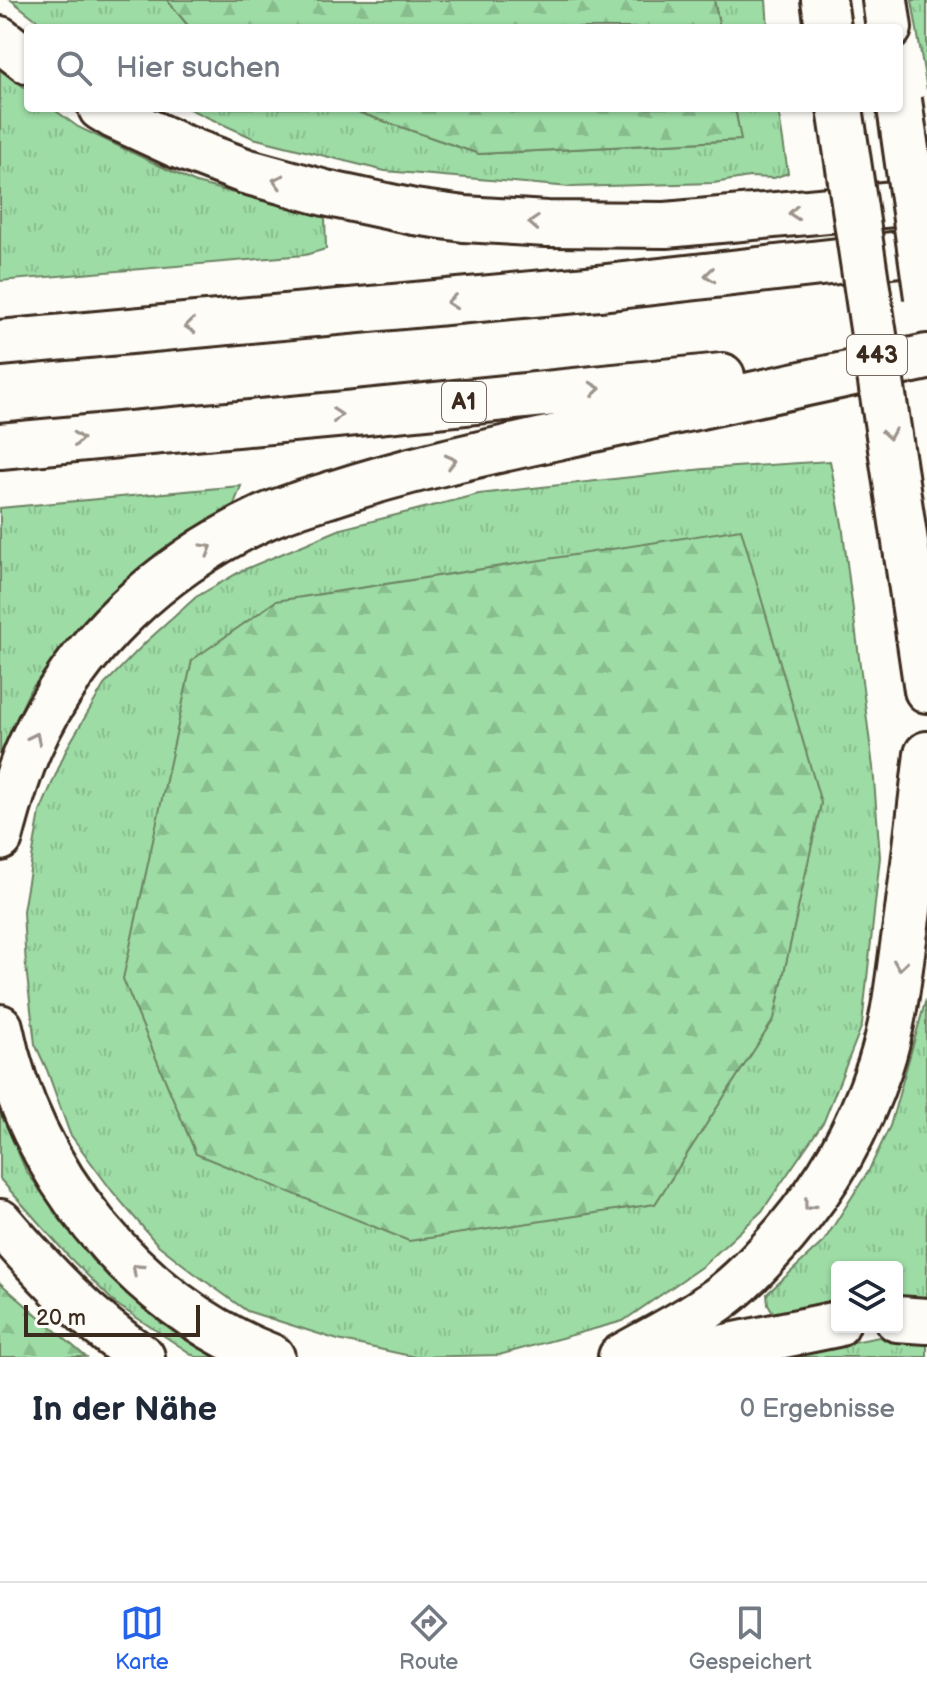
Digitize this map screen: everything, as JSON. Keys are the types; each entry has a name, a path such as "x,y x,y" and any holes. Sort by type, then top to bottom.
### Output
{"highway":[{"path":"824,0 827,24"},
{"path":"885,0 888,24"},
{"path":"0,39 24,58"},
{"path":"108,112 179,146 245,171 325,193 464,219 547,224 666,225 927,201"},
{"name":"443","path":"841,112 927,690"},
{"path":"901,112 927,297"},
{"path":"0,343 599,288 927,251"},
{"path":"0,838 30,746 58,694 89,653 119,617 174,571 200,552 264,518 375,480 487,452 927,355"},
{"name":"A1","path":"0,446 927,355"},
{"path":"621,1357 712,1305 776,1244 829,1177 866,1103 881,1063 898,983 927,754"},
{"path":"0,1027 16,1088 35,1132 58,1174 93,1224 134,1267 180,1306 234,1340 272,1357"},
{"path":"0,1222 67,1295 142,1357"},
{"path":"903,1319 927,1321"},
{"path":"677,1357 831,1325"}],"green space":[{"path":"11,0 167,0 187,24 42,24"},
{"path":"167,0 714,0 719,24 187,24"},
{"path":"714,0 766,0 768,24 719,24"},
{"path":"912,0 927,0 927,90"},
{"path":"0,69 24,87 24,112 57,112 78,127 196,183 325,217 326,249 305,255 0,281"},
{"path":"196,112 358,112 479,154 740,140 736,112 779,112 788,173 774,178 749,177 714,183 570,187 385,171 253,138"},
{"path":"358,112 736,112 741,140 479,154"},
{"path":"830,461 842,524 873,767 880,857 862,1025 824,1121 762,1211 704,1265 623,1321 499,1355 415,1357 338,1340 247,1311 157,1244 112,1191 70,1134 35,1044 26,967 23,911 40,812 67,748 104,685 196,597 243,570 341,529 479,494 704,469"},
{"path":"241,486 234,504 118,586 30,690 0,755 0,508"},
{"path":"741,529 821,803 774,1019 655,1204 409,1241 196,1154 123,979 192,660 276,601"},
{"path":"926,999 927,1297 903,1296 903,1261 831,1261 831,1300 774,1314 767,1294 824,1241 869,1170 890,1126"},
{"path":"0,1109 26,1171 92,1260 186,1337 221,1357 196,1357 116,1304 69,1257 0,1179"},
{"path":"0,1283 86,1357 0,1357"},
{"path":"884,1336 927,1341 927,1357 778,1357"}]}
